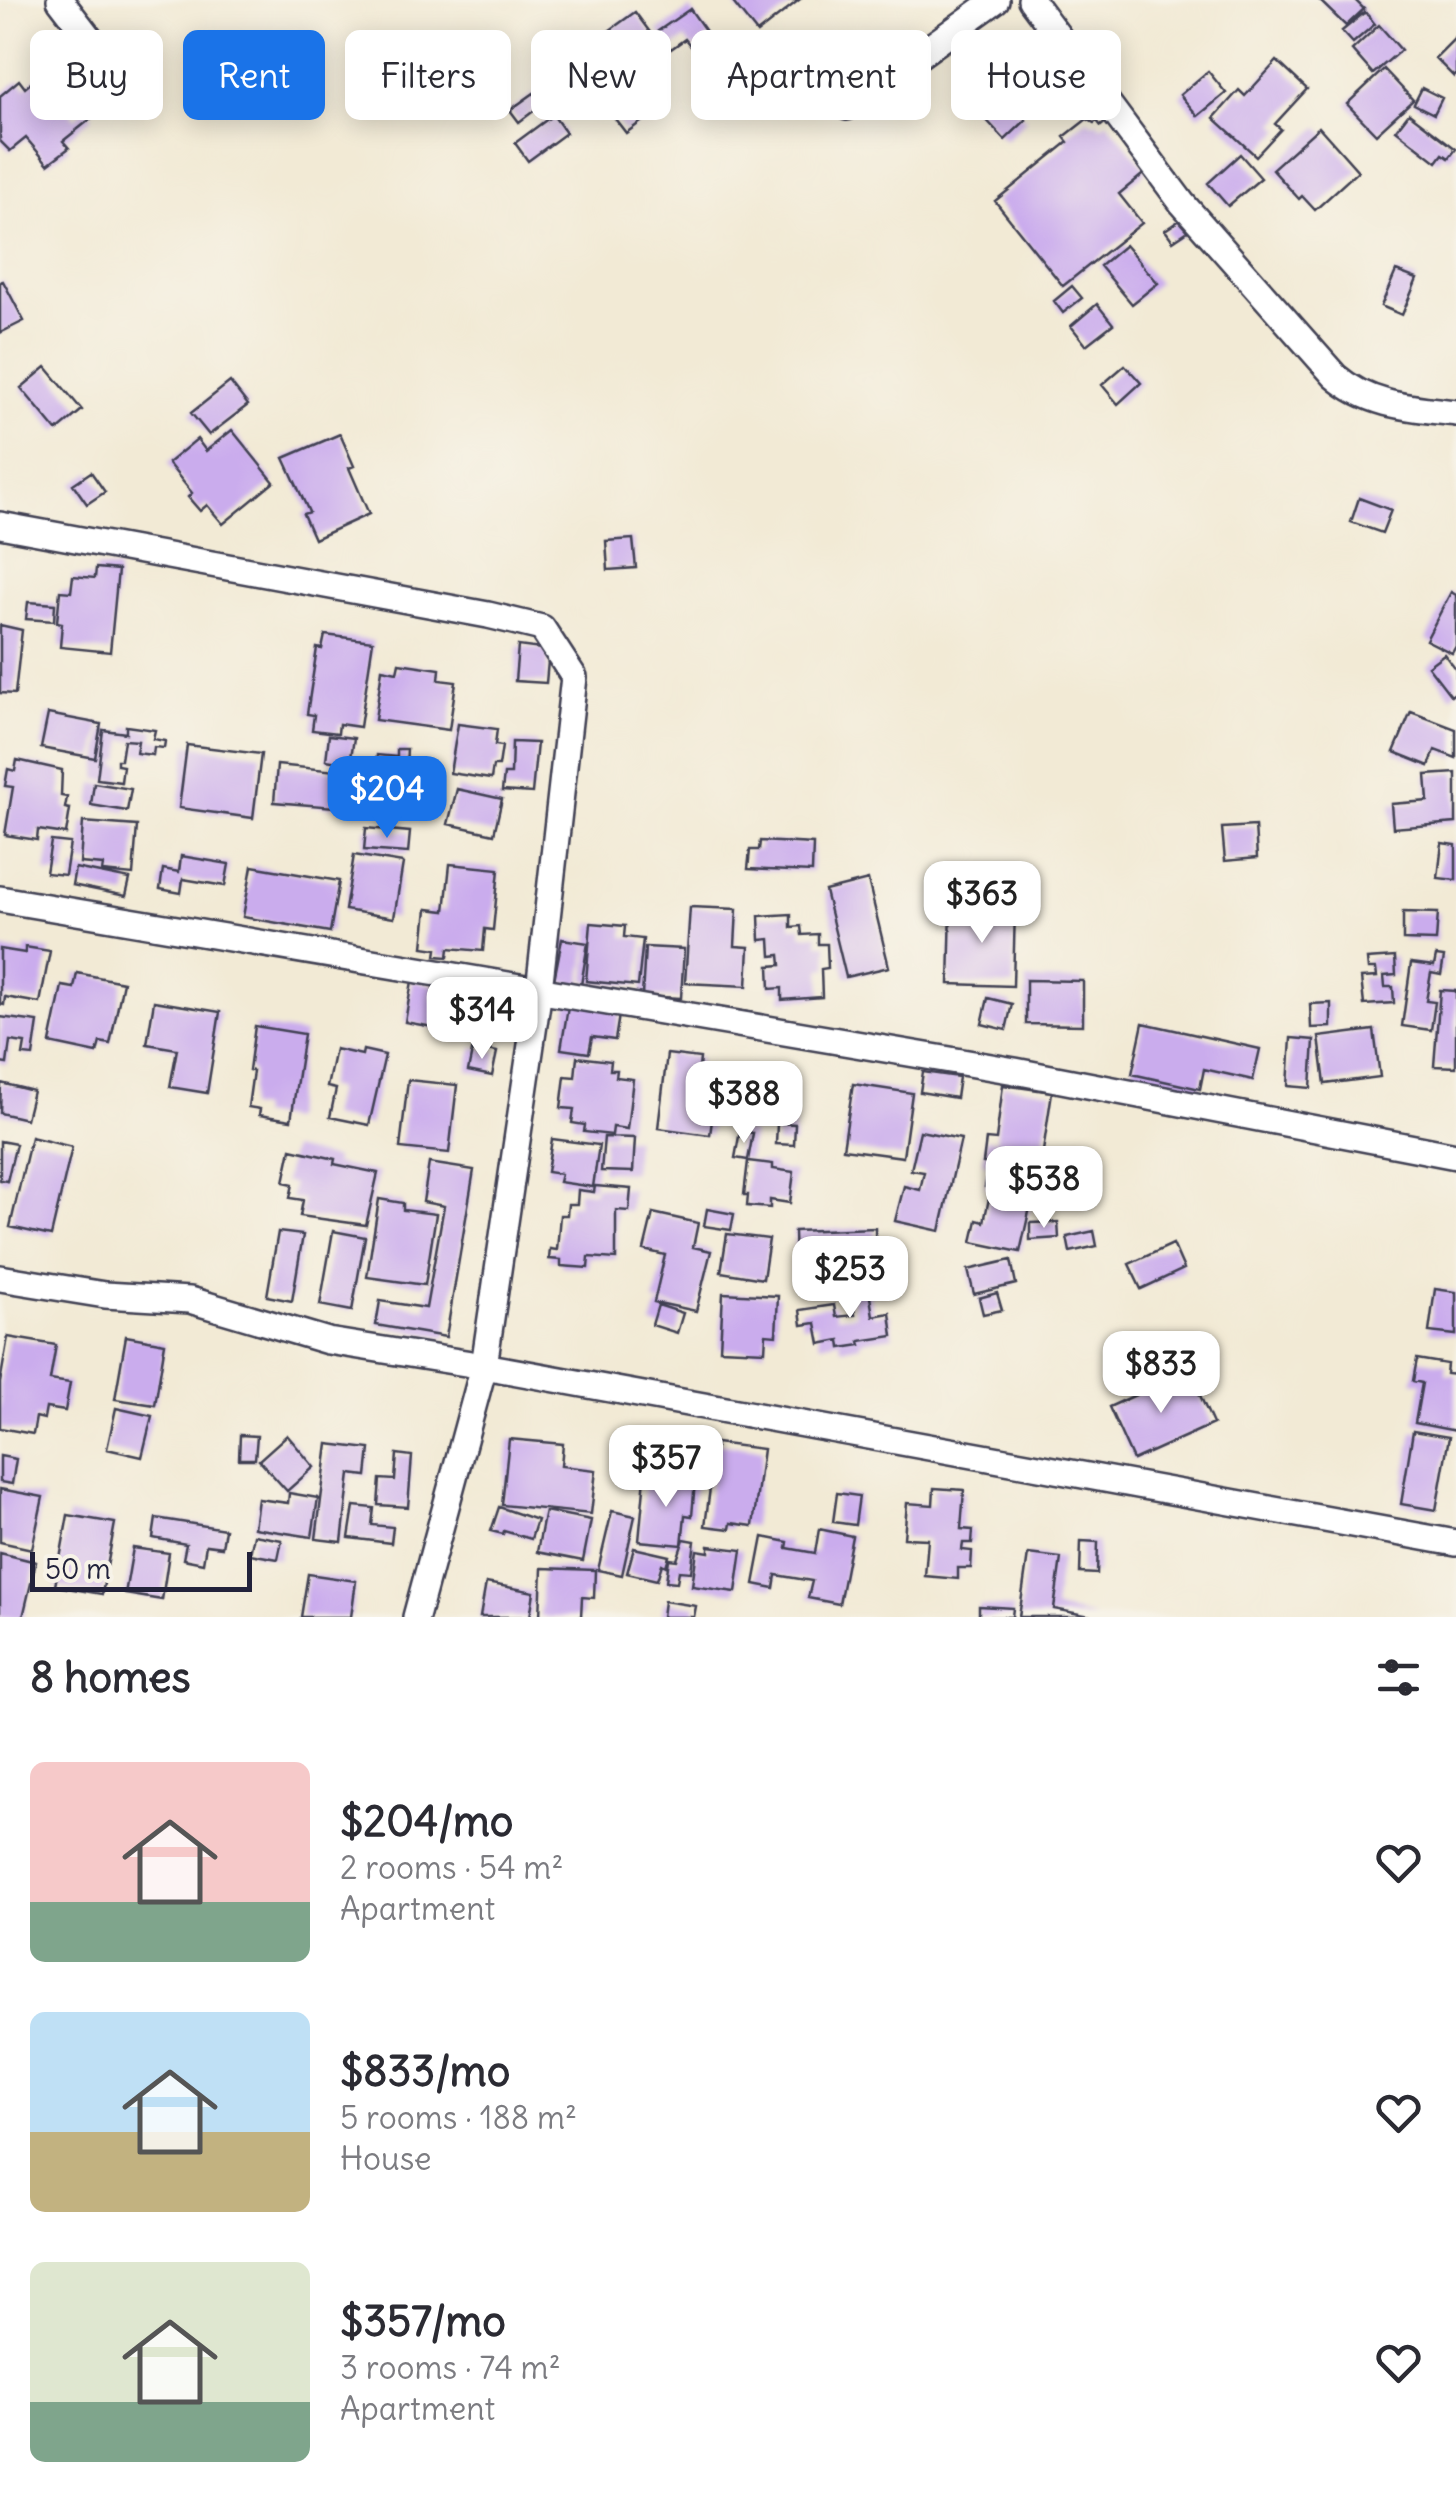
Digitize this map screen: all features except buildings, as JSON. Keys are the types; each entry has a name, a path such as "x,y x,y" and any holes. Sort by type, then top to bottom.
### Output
{"street":[{"path":"60,0 83,30"},
{"path":"931,46 996,0"},
{"path":"1032,0 1182,203 1335,376 1352,391 1392,406 1456,413"},
{"path":"0,525 542,628 574,676 539,990 484,1366 416,1617"},
{"path":"0,899 1015,1072 1456,1156"},
{"path":"0,1278 104,1295 190,1300 328,1341 1456,1543"}]}
